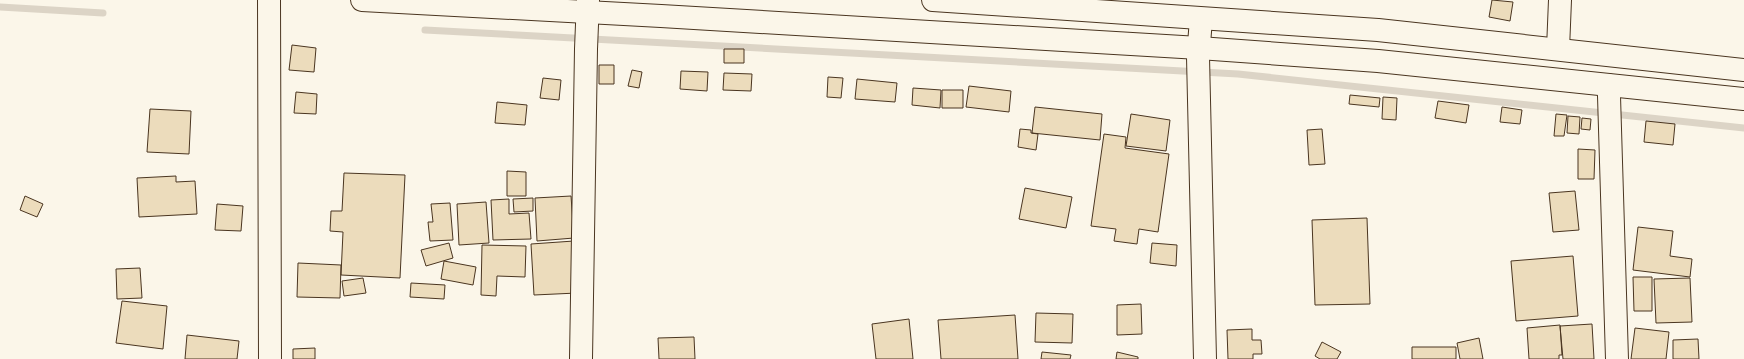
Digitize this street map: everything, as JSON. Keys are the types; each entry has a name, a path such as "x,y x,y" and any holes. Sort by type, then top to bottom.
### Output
{"main road":[{"path":"269,0 270,359"},
{"path":"362,0 587,13 1198,53 1378,61 1609,90 1744,99"},
{"path":"933,0 1378,30 1744,70"},
{"path":"1558,49 1560,0"},
{"path":"581,359 587,13"},
{"path":"1201,19 1198,53 1204,359"},
{"path":"1609,90 1617,359"}],"building":[{"path":"1492,0 1513,2 1510,21 1489,17"},
{"path":"292,45 316,48 314,72 289,70"},
{"path":"724,49 744,49 744,63 724,63"},
{"path":"599,65 614,65 614,84 599,84"},
{"path":"632,70 642,72 639,88 628,86"},
{"path":"681,71 708,72 707,91 680,89"},
{"path":"724,73 752,74 751,91 723,90"},
{"path":"828,77 843,78 841,98 827,97"},
{"path":"543,78 561,80 559,100 540,98"},
{"path":"857,79 897,83 895,102 855,99"},
{"path":"969,86 1011,91 1009,112 966,107"},
{"path":"913,88 941,90 940,108 912,105"},
{"path":"942,90 963,90 963,108 942,108"},
{"path":"296,92 317,94 316,114 294,113"},
{"path":"1350,95 1380,98 1379,107 1349,104"},
{"path":"1383,97 1397,98 1396,120 1382,119"},
{"path":"1438,101 1469,105 1466,123 1435,118"},
{"path":"497,102 527,105 525,125 495,123"},
{"path":"1035,107 1102,114 1100,140 1032,133"},
{"path":"1502,107 1522,110 1520,124 1500,122"},
{"path":"150,109 191,111 189,154 147,152"},
{"path":"1131,114 1170,120 1166,151 1126,146"},
{"path":"1556,114 1567,115 1564,136 1554,136"},
{"path":"1568,116 1580,117 1579,134 1567,133"},
{"path":"1582,118 1591,119 1590,130 1581,129"},
{"path":"1646,121 1675,124 1673,145 1644,142"},
{"path":"1020,129 1031,130 1031,133 1038,134 1036,150 1018,147"},
{"path":"1322,129 1325,164 1309,165 1307,130"},
{"path":"1104,134 1126,137 1125,148 1169,154 1158,232 1139,229 1137,244 1114,241 1116,229 1091,226"},
{"path":"1578,149 1595,150 1594,179 1578,179"},
{"path":"507,171 526,172 526,196 507,196"},
{"path":"344,173 405,175 400,278 341,275 343,232 330,231 331,211 342,211"},
{"path":"176,176 176,182 195,181 197,214 139,217 137,178"},
{"path":"1025,188 1072,197 1066,228 1019,219"},
{"path":"1575,191 1579,230 1553,232 1549,193"},
{"path":"25,196 43,204 37,217 20,210"},
{"path":"571,196 574,238 537,241 535,198"},
{"path":"533,198 533,211 514,212 513,199"},
{"path":"509,199 509,214 529,213 531,239 493,240 491,200"},
{"path":"486,202 489,243 459,245 457,204"},
{"path":"450,203 453,240 430,241 428,222 433,222 431,204"},
{"path":"217,204 243,206 241,231 215,230"},
{"path":"1367,218 1370,304 1315,305 1312,220"},
{"path":"1638,227 1673,231 1670,256 1692,259 1690,277 1633,270"},
{"path":"574,241 577,293 534,295 531,244"},
{"path":"449,243 453,258 426,266 421,250"},
{"path":"1152,243 1177,245 1176,266 1150,263"},
{"path":"482,245 526,246 525,277 497,276 496,296 481,295"},
{"path":"1573,256 1578,316 1516,321 1511,261"},
{"path":"444,261 476,267 473,285 441,279"},
{"path":"298,263 341,265 340,298 297,297"},
{"path":"140,268 142,298 117,299 116,269"},
{"path":"1633,277 1652,277 1652,311 1634,311"},
{"path":"363,278 366,293 344,296 342,281"},
{"path":"1690,278 1692,322 1656,323 1654,279"},
{"path":"411,283 445,285 444,299 410,297"},
{"path":"122,301 167,306 163,349 116,343"},
{"path":"1141,304 1142,334 1117,335 1117,305"},
{"path":"1036,313 1073,314 1072,343 1035,342"},
{"path":"1015,315 1018,359 941,359 938,320"},
{"path":"909,319 913,359 876,359 872,324"},
{"path":"1592,324 1594,359 1563,359 1560,326"},
{"path":"1560,325 1562,355 1559,355 1559,359 1529,359 1527,328"},
{"path":"1635,328 1669,332 1666,359 1631,359"},
{"path":"1252,329 1252,340 1261,340 1262,354 1253,354 1253,359 1228,359 1227,330"},
{"path":"187,335 239,341 237,359 185,359"},
{"path":"694,337 695,359 659,359 658,338"},
{"path":"1479,338 1483,359 1460,359 1457,343"},
{"path":"1698,339 1699,359 1673,359 1673,340"},
{"path":"1322,342 1341,352 1337,359 1320,359 1315,356"},
{"path":"1412,347 1456,347 1456,359 1412,359"},
{"path":"315,348 315,359 293,359 293,349"},
{"path":"1042,352 1071,355 1070,359 1041,359"},
{"path":"1117,352 1138,357 1138,359 1116,359"}],"waterway":[{"path":"0,7 103,13"},
{"path":"425,30 1238,74 1744,128"}]}
